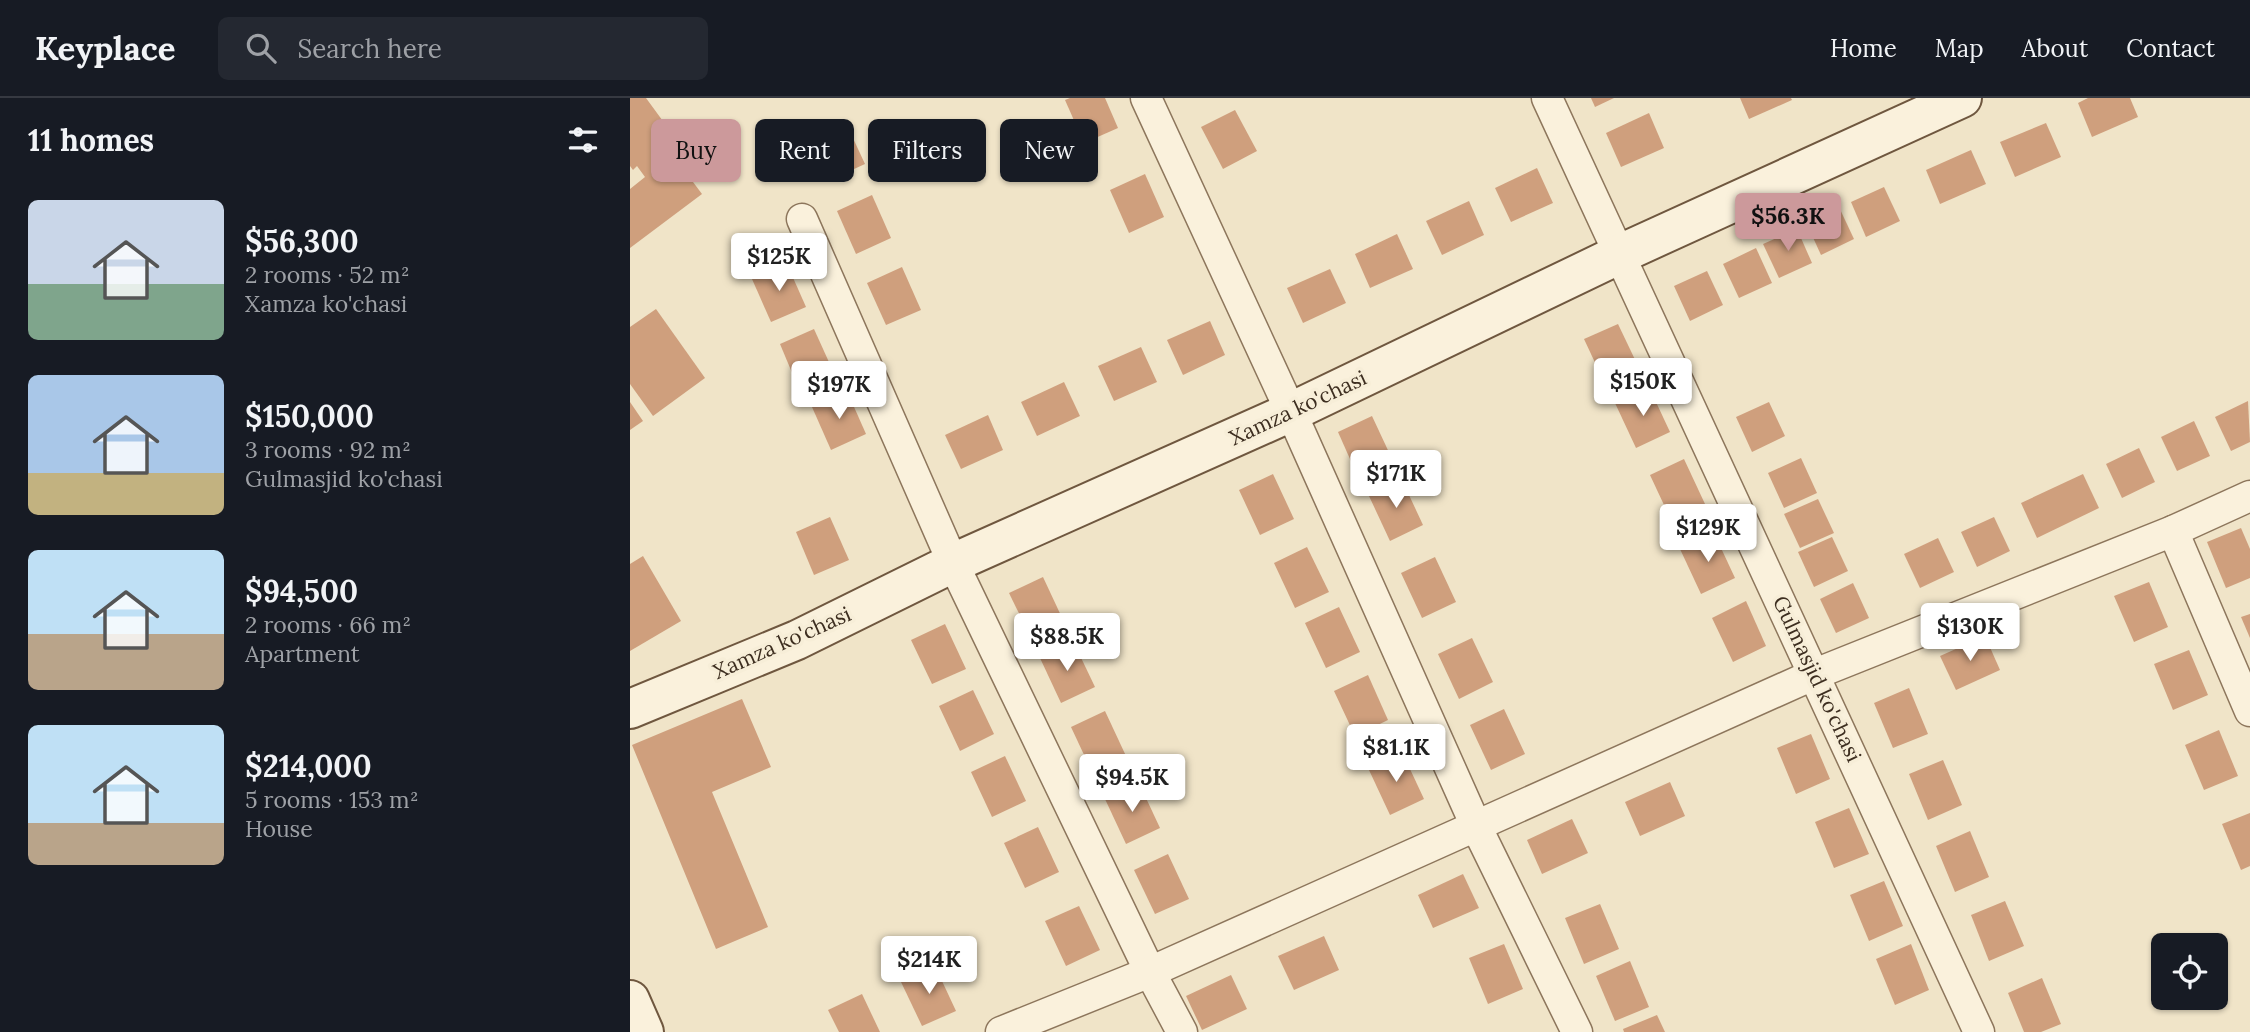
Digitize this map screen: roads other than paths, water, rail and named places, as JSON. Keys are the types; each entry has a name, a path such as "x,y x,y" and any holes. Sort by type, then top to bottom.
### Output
{"street":[{"path":"1146,98 1291,412 1476,826 1577,1032"},
{"name":"Gulmasjid ko'chasi","path":"1547,98 1979,1032"},
{"name":"Xamza ko'chasi","path":"630,709 797,639 953,563 1291,412 1620,254 1962,98"},
{"path":"802,219 953,563 1150,972 1182,1032"},
{"path":"1001,1032 1150,972 1815,674 2173,531 2250,496"},
{"path":"2173,531 2250,711"},
{"path":"630,1000 644,1032"}]}
